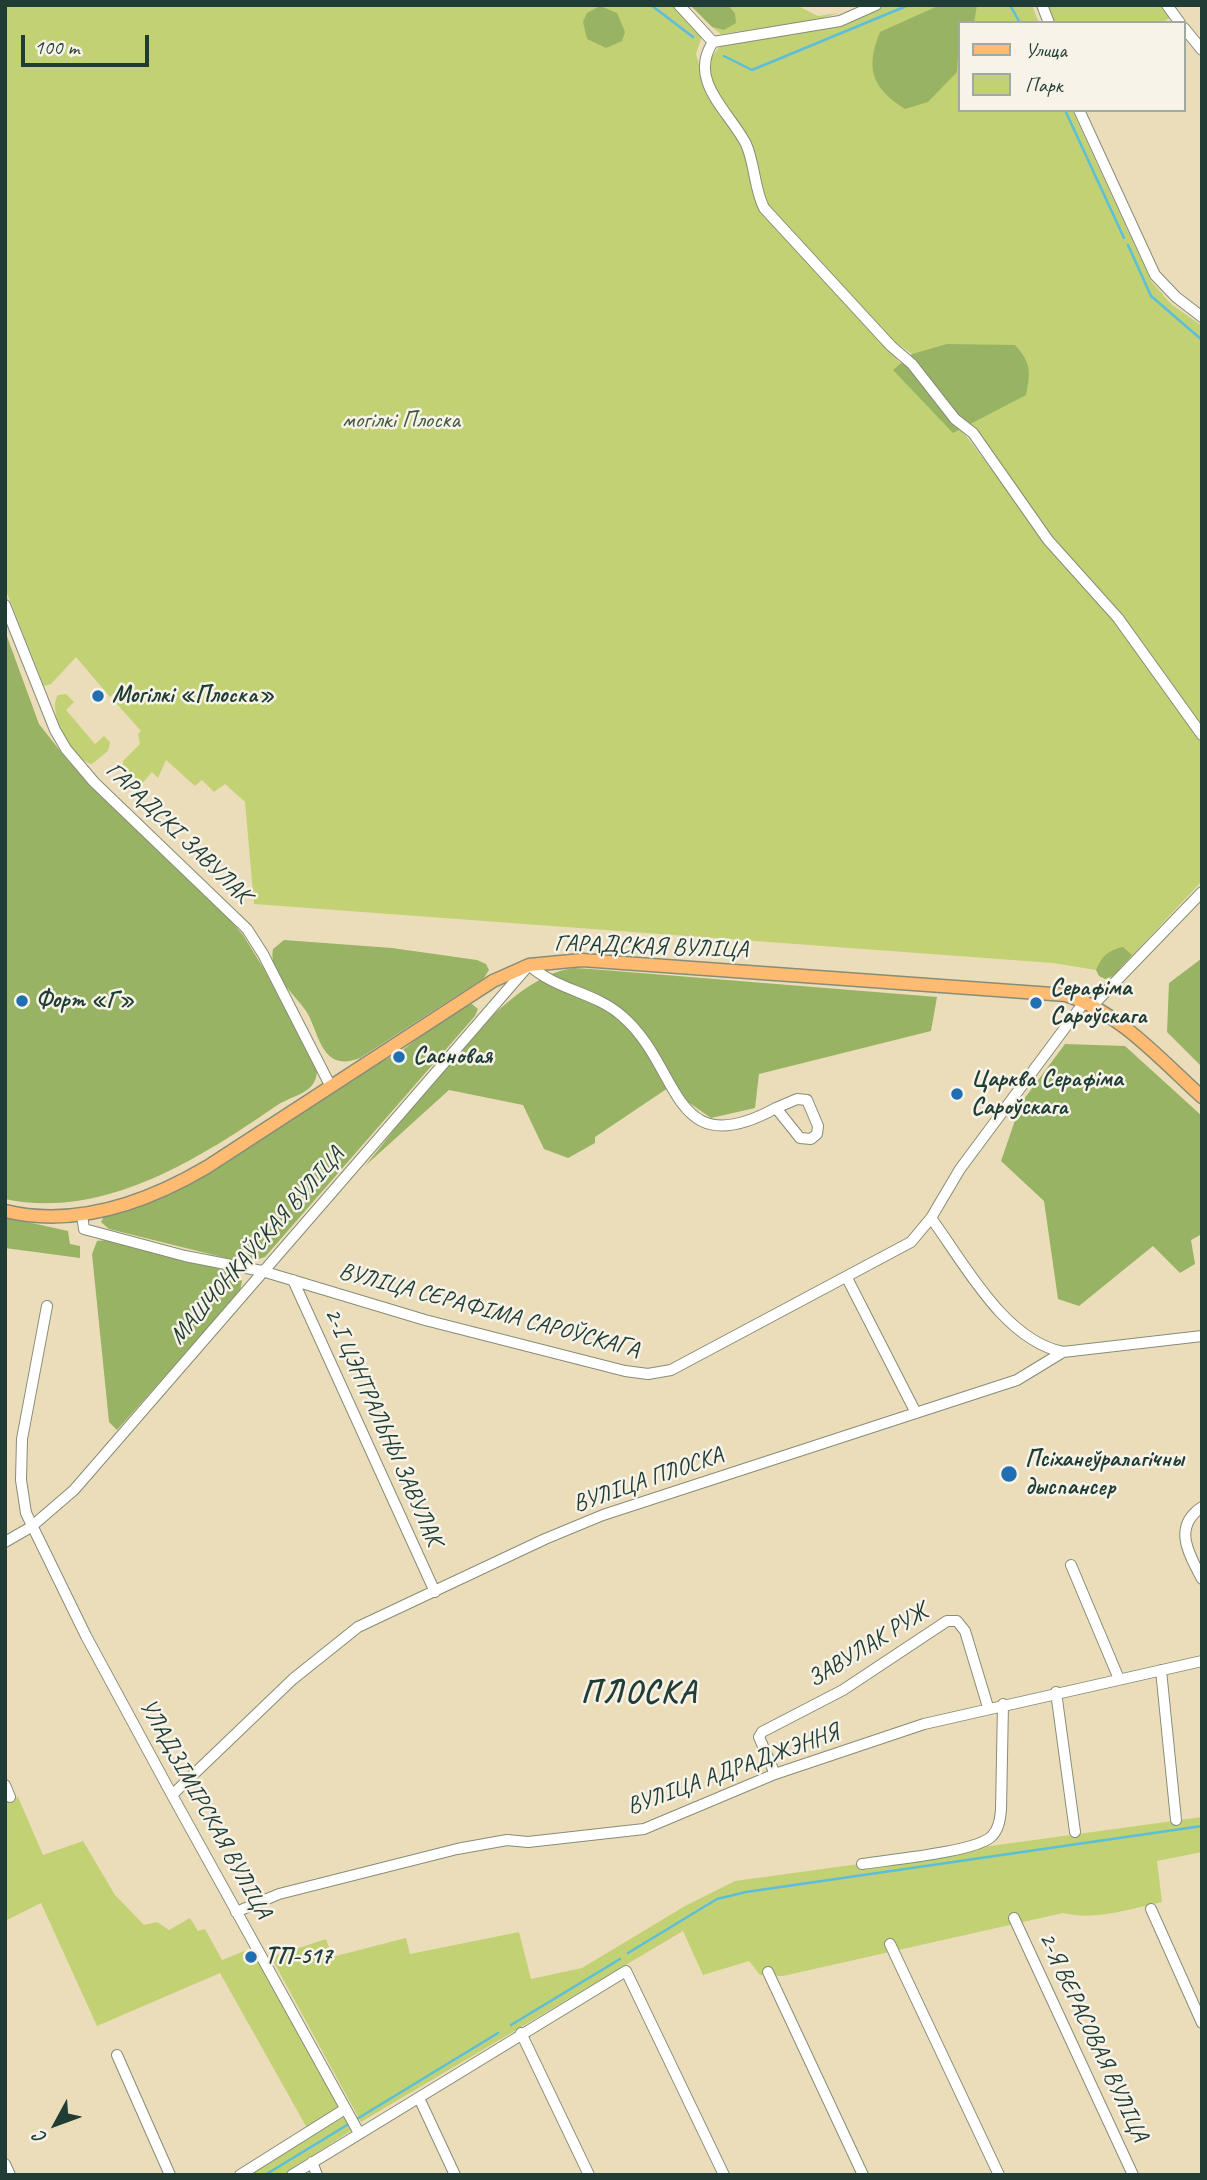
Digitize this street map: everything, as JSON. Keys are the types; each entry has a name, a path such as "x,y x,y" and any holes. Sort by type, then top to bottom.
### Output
{"main road":[{"name":"ГАРАДСКАЯ ВУЛІЦА","path":"5,1211 50,1218 82,1215 132,1202 186,1180 475,992 529,965 582,960 1036,992 1089,1003 1125,1029 1202,1097"}],"street":[{"path":"679,5 713,42"},
{"path":"713,42 840,21 876,5"},
{"path":"1167,5 1179,21"},
{"path":"1186,30 1202,50"},
{"path":"713,42 704,61 709,83 717,104 747,145 757,195 764,208 891,346 912,364 955,419 973,433 1048,540 1118,618 1202,735"},
{"path":"1080,112 1155,275 1176,297 1202,317"},
{"name":"ГАРАДСКІ ЗАВУЛАК","path":"5,605 55,730 66,749 94,782 247,929 263,954 331,1087"},
{"name":"ВУЛІЦА СЕРАФІМА САРОЎСКАГА","path":"82,1215 84,1229 185,1256 262,1271 425,1320 625,1371 648,1374 683,1366 911,1242 931,1218 960,1169 1089,1003 1202,892"},
{"path":"529,965 552,981 595,998 622,1016 643,1040 692,1118 713,1125 735,1125 797,1099 807,1100 818,1126 817,1134 807,1140 800,1138 776,1108"},
{"name":"МАШЧОНКАЎСКАЯ ВУЛІЦА","path":"5,1542 31,1527 74,1490 529,965"},
{"path":"931,1218 1008,1322 1029,1339 1063,1353"},
{"path":"847,1278 916,1413"},
{"name":"2-І ЦЭНТРАЛЬНЫ ЗАВУЛАК","path":"293,1280 435,1592"},
{"name":"УЛАДЗІМІРСКАЯ ВУЛІЦА","path":"47,1306 20,1460 22,1498 31,1527 172,1795 357,2130"},
{"name":"ВУЛІЦА ПЛОСКА","path":"172,1795 334,1644 358,1627 545,1539 603,1516 1027,1376 1063,1353 1202,1336"},
{"path":"1202,1507 1189,1518 1184,1533 1187,1550 1202,1579"},
{"path":"1071,1565 1119,1679"},
{"name":"ЗАВУЛАК РУЖ","path":"775,1774 760,1742 762,1732 843,1690 947,1621 957,1621 965,1631 988,1707"},
{"name":"ВУЛІЦА АДРАДЖЭННЯ","path":"236,1912 279,1894 457,1849 507,1840 527,1842 644,1829 775,1774 915,1727 988,1707 1202,1661"},
{"path":"1161,1670 1176,1820"},
{"path":"1056,1692 1075,1832"},
{"path":"862,1864 971,1846 992,1836 998,1826 1001,1810 1003,1704"},
{"path":"5,1785 10,1797"},
{"path":"1151,1909 1202,2023"},
{"name":"2-Я ВЕРАСОВАЯ ВУЛІЦА","path":"1014,1918 1133,2175"},
{"path":"890,1944 999,2175"},
{"path":"292,2175 357,2130 419,2098 626,1971 724,2175"},
{"path":"768,1972 863,2175"},
{"path":"522,2033 589,2175"},
{"path":"117,2054 170,2175"},
{"path":"419,2098 455,2175"},
{"path":"240,2175 347,2112"},
{"path":"312,2162 317,2175"},
{"path":"5,2164 10,2175"}],"green space":[{"name":"могілкі Плоска","path":"5,5 673,5 702,36 696,54 705,85 713,105 744,150 758,208 961,429 1014,500 1112,616 1202,741 1202,881 1113,976 1105,979 1096,970 1053,963 254,904 245,802 225,784 214,792 202,780 195,786 166,760 158,778 152,772 140,786 124,773 123,761 140,744 138,734 141,731 116,703 119,700 114,693 110,697 76,657 51,684 44,686 5,588"},
{"path":"690,5 728,5 735,13 736,23 724,30 712,27"},
{"path":"728,5 796,5 818,16 839,13 816,20 721,34 712,27 724,30 735,13"},
{"path":"888,5 1032,5 1038,21 958,21 958,112 1073,112 1151,281 1171,304 1202,326 1202,726 1121,615 1050,536 994,453 912,354 888,337 767,206 710,75 710,59 722,44 845,23"},
{"path":"940,5 977,5 974,21 958,21 957,72 928,102 905,109 885,93 874,76 873,57 880,32"},
{"path":"1046,5 1161,5 1171,17 1165,21 1053,21"},
{"path":"600,6 617,13 625,32 622,41 606,48 587,39 583,22 587,13"},
{"path":"947,344 1015,345 1028,368 1026,395 953,433 893,370 912,354"},
{"path":"5,631 39,724 69,762 218,906 243,935 317,1070 316,1078 308,1089 276,1106 215,1146 148,1180 114,1193 78,1201 42,1203 5,1199"},
{"path":"66,694 74,702 66,710 95,744 104,736 110,742 108,751 92,764 77,754 58,723 55,702 58,695"},
{"path":"284,940 392,948 477,960 486,964 489,970 484,978 360,1058 337,1060 323,1048 306,1011 283,983 274,967 273,949"},
{"path":"1123,947 1132,955 1113,976 1105,979 1099,976 1096,970 1103,957"},
{"path":"1201,959 1202,1067 1167,1032 1169,983"},
{"path":"574,968 937,997 931,1031 759,1074 755,1108 711,1118 668,1088 595,1137 595,1143 568,1158 544,1149 523,1105 449,1090 365,1166 433,1081 488,1020 517,995 546,977"},
{"path":"472,1004 478,1009 475,1016 265,1257 246,1263 109,1229 101,1222 104,1216 158,1197 374,1064 400,1052 446,1016"},
{"path":"1065,1044 1125,1046 1202,1116 1202,1234 1191,1240 1195,1264 1180,1273 1153,1246 1079,1306 1058,1299 1044,1201 1001,1161 1021,1103"},
{"path":"5,1217 68,1231 70,1244 80,1246 80,1258 5,1248"},
{"path":"107,1240 229,1271 242,1281 240,1292 117,1430 109,1422 92,1254 97,1241"},
{"path":"18,1797 43,1855 83,1841 115,1895 144,1925 157,1922 169,1930 190,1918 198,1931 205,1929 222,1960 252,1948 340,2106 307,2128 220,1973 97,2026 41,1903 5,1921 5,1802"},
{"path":"1202,1817 1202,1852 1157,1861 1162,1902 1125,1911 1088,1916 1063,1913 783,1976 760,1975 749,1961 703,1975 683,1931 361,2122 271,1957 326,1939 332,1957 406,1938 410,1954 519,1932 531,1979 582,1968 685,1906 735,1881"},
{"path":"345,2116 352,2130 283,2175 249,2175"}],"waterway":[{"path":"651,5 693,37"},
{"path":"724,56 752,70 909,5"},
{"path":"1010,5 1019,21"},
{"path":"1066,112 1124,238"},
{"path":"1128,245 1151,296 1202,340"},
{"path":"628,1953 717,1899 746,1892 1202,1826"},
{"path":"511,2025 620,1959"},
{"path":"265,2175 498,2033"}],"place":[{"name":"Могілкі «Плоска»","path":"98,696"},
{"name":"Форт «Г»","path":"22,1001"},
{"name":"Серафіма Сароўскага","path":"1036,1003"},
{"name":"Сасновая","path":"399,1057"},
{"name":"Царква Серафіма Сароўскага","path":"957,1094"},
{"name":"Псіханеўралагічны дыспансер","path":"1009,1474"},
{"name":"ТП-517","path":"251,1957"}],"district":[{"name":"ПЛОСКА","path":"639,1694"}]}
